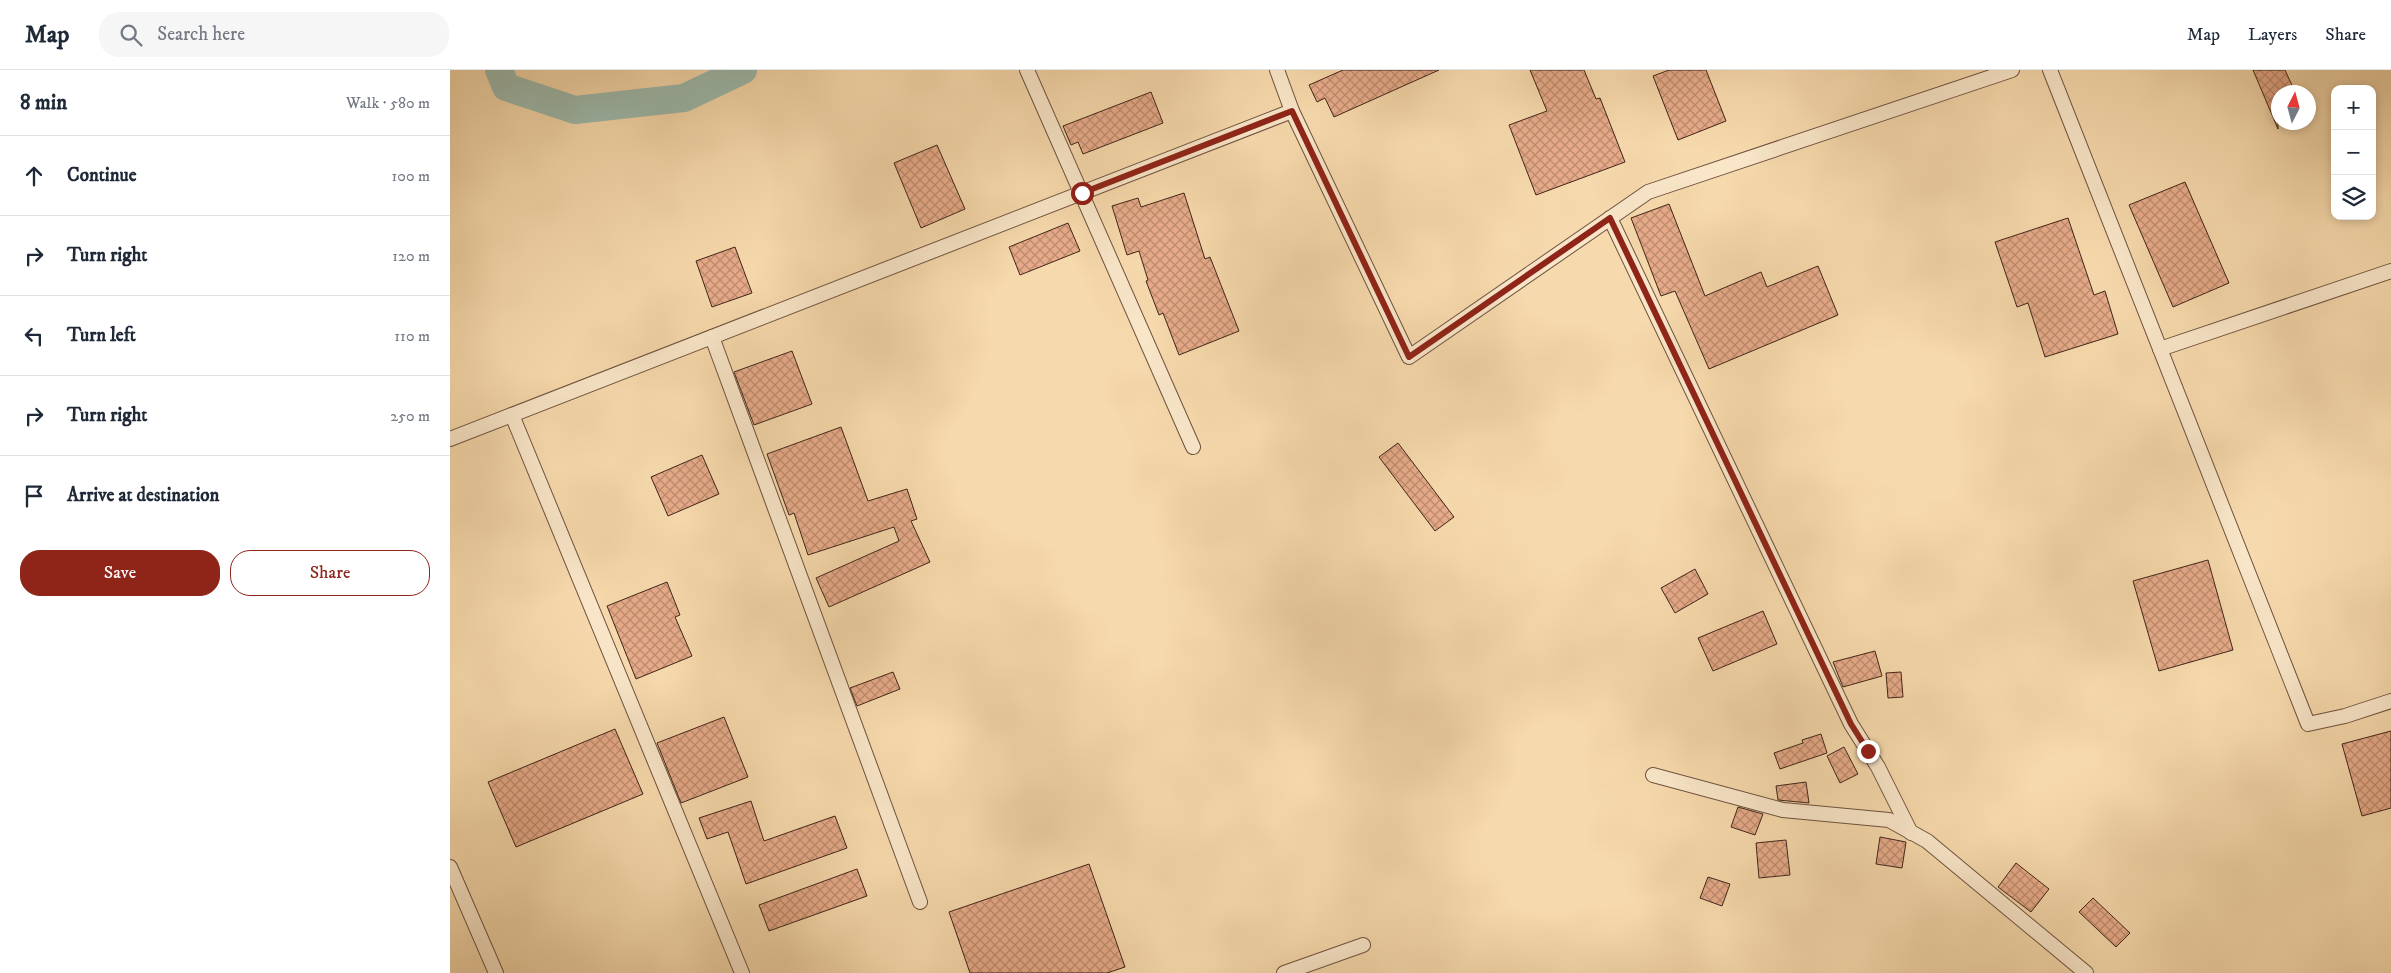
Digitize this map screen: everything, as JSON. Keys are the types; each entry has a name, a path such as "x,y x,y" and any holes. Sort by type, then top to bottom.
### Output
{"street":[{"path":"1028,70 1193,447"},
{"path":"1278,70 1292,111 1409,357 1648,192 2012,70"},
{"path":"2050,70 2308,724 2345,716 2391,701"},
{"path":"450,439 1292,111"},
{"path":"1610,218 1851,724 1878,767 1911,832"},
{"path":"2160,349 2391,271"},
{"path":"712,337 920,902"},
{"path":"512,415 742,973"},
{"path":"1653,775 1783,810 1889,820 1927,841 2086,973"},
{"path":"450,867 496,973"},
{"path":"1284,973 1363,944"}],"building":[{"path":"1343,70 1439,70 1334,117 1325,98 1317,102 1309,85"},
{"path":"1530,70 1584,70 1596,99 1600,98 1625,162 1536,195 1509,125 1547,111"},
{"path":"1669,70 1706,70 1726,121 1678,140 1653,76"},
{"path":"2253,70 2285,70 2292,85 2271,85 2271,112"},
{"path":"1151,92 1163,123 1083,154 1078,142 1071,145 1063,126"},
{"path":"937,145 965,209 921,228 894,163"},
{"path":"2185,182 2229,283 2173,307 2129,205"},
{"path":"1184,193 1205,259 1210,257 1239,331 1179,355 1163,313 1159,315 1146,281 1148,280 1139,251 1127,255 1112,206 1138,198 1141,207"},
{"path":"1669,204 1705,296 1761,272 1767,287 1818,266 1838,315 1709,369 1675,291 1661,296 1631,218"},
{"path":"2068,218 2094,295 2105,291 2118,334 2045,357 2028,303 2017,307 1995,242"},
{"path":"1068,223 1080,251 1020,275 1009,247"},
{"path":"735,247 752,293 712,307 696,261"},
{"path":"792,351 812,404 754,425 734,372"},
{"path":"841,427 868,501 907,489 917,519 911,521 930,562 829,607 816,578 899,541 894,527 808,555 794,513 789,515 767,454"},
{"path":"1398,443 1454,517 1435,531 1379,457"},
{"path":"702,455 719,494 668,516 651,477"},
{"path":"2208,560 2233,650 2159,671 2133,581"},
{"path":"1695,569 1708,594 1675,613 1661,588"},
{"path":"667,582 680,615 675,617 692,656 636,679 607,606"},
{"path":"1763,611 1777,644 1713,671 1698,638"},
{"path":"1875,651 1882,676 1843,687 1833,662"},
{"path":"893,672 900,689 857,706 850,688"},
{"path":"1901,672 1903,697 1888,698 1886,673"},
{"path":"724,717 748,777 681,803 657,743"},
{"path":"615,729 643,794 516,847 488,782"},
{"path":"2391,731 2391,808 2362,816 2342,744"},
{"path":"1821,734 1827,753 1780,769 1774,753 1803,743 1802,740"},
{"path":"1844,747 1858,774 1840,783 1827,756"},
{"path":"1806,782 1809,803 1778,800 1776,786"},
{"path":"751,801 764,841 835,816 847,848 746,884 728,832 707,839 699,818"},
{"path":"1738,807 1763,814 1755,835 1731,827"},
{"path":"1880,837 1906,842 1902,868 1876,864"},
{"path":"1786,840 1790,875 1759,878 1756,843"},
{"path":"2016,863 2049,889 2031,912 1998,887"},
{"path":"1089,864 1125,967 1107,973 970,973 949,912"},
{"path":"857,869 867,896 769,931 759,905"},
{"path":"1708,877 1730,884 1722,906 1700,898"},
{"path":"2093,898 2130,933 2116,947 2079,912"}],"waterway":[{"path":"499,70 506,87 575,110 684,98 743,70"}],"route":[{"path":"1082,193 1292,111 1409,357 1610,218 1851,724 1862,738 1868,751"}]}
